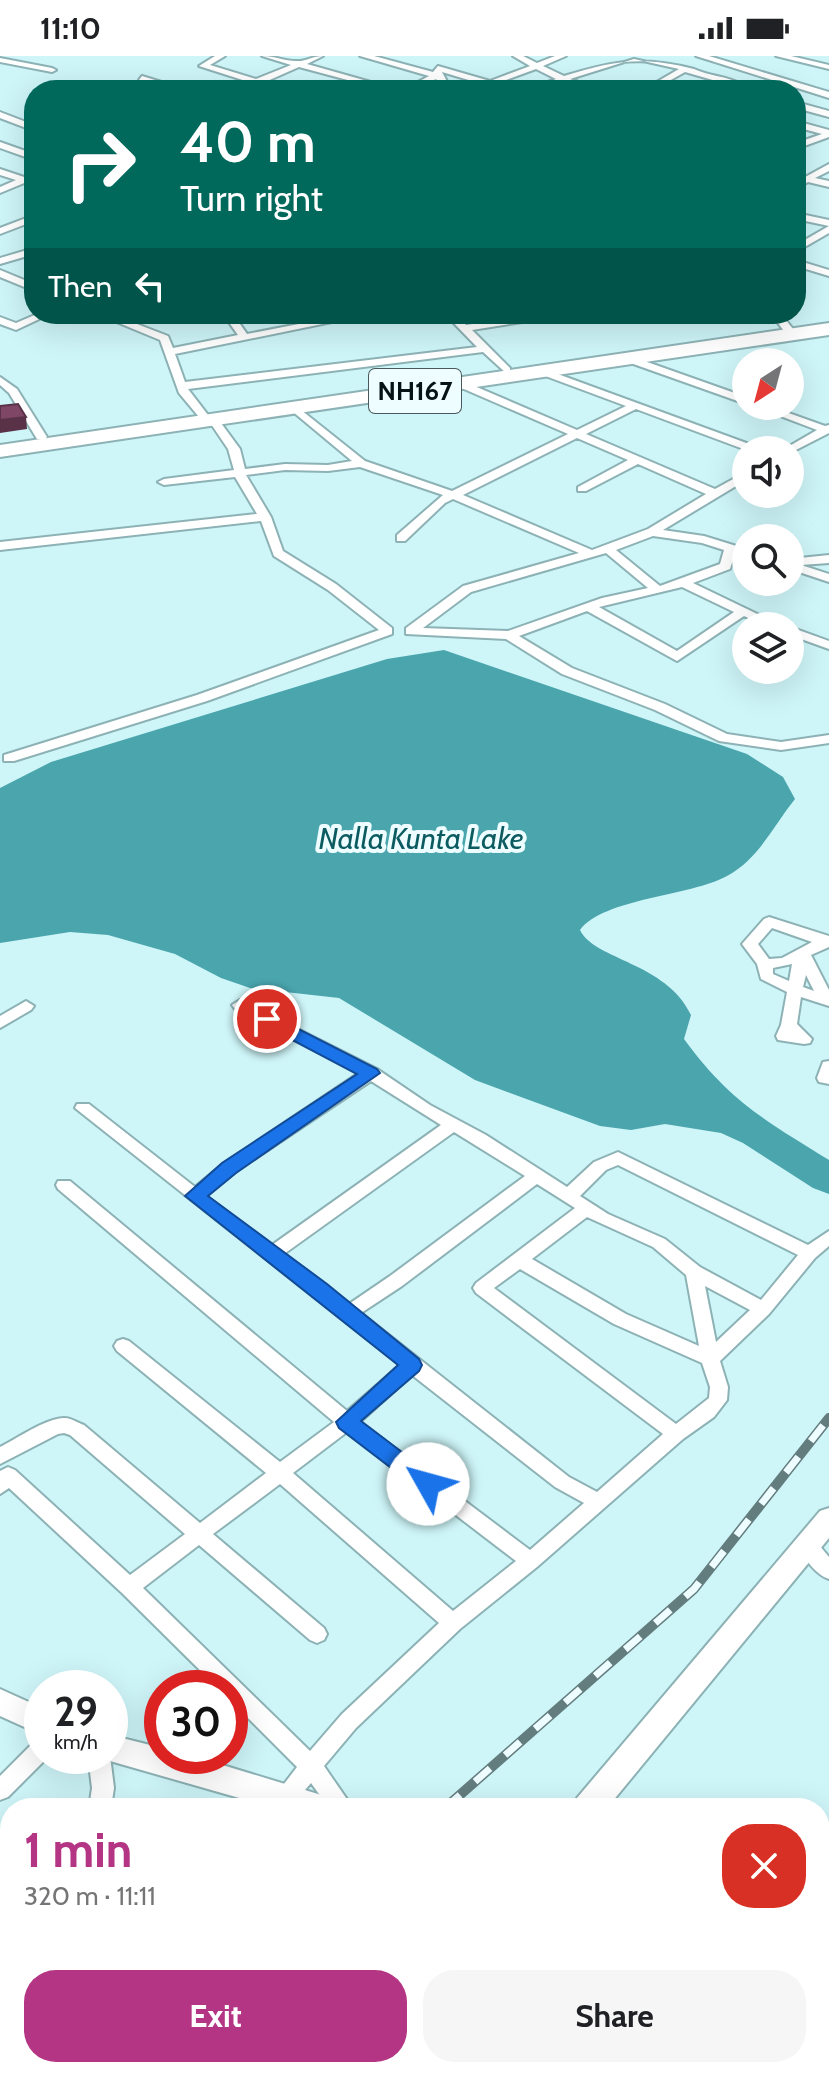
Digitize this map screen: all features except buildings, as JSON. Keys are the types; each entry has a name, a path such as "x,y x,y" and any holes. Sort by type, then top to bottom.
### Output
{"highway":[{"name":"NH167","path":"0,451 770,324"},
{"name":"NH167","path":"806,324 829,326"},
{"name":"NH167","path":"0,443 296,409 829,326"}],"street":[{"path":"19,62 46,56"},
{"path":"266,56 354,80"},
{"path":"261,80 319,56"},
{"path":"364,56 477,80"},
{"path":"388,62 401,56"},
{"path":"432,56 442,80"},
{"path":"517,56 566,80"},
{"path":"500,80 561,56 597,69"},
{"path":"612,56 623,59"},
{"path":"560,80 634,56 723,80"},
{"path":"780,56 829,67"},
{"path":"217,57 203,66 249,80"},
{"path":"665,80 707,57 775,80"},
{"path":"1,59 52,70"},
{"path":"424,80 437,72"},
{"path":"746,80 759,74"},
{"path":"142,78 148,80"},
{"path":"806,86 816,82"},
{"path":"806,90 829,95"},
{"path":"806,108 829,114"},
{"path":"0,115 24,124"},
{"path":"806,127 829,133"},
{"path":"807,142 829,133"},
{"path":"807,142 829,148"},
{"path":"0,145 24,153"},
{"path":"806,179 829,167"},
{"path":"0,172 24,177"},
{"path":"806,179 829,184"},
{"path":"0,190 24,180"},
{"path":"806,218 829,223"},
{"path":"0,231 24,222"},
{"path":"806,243 829,229"},
{"path":"0,261 24,255"},
{"path":"806,266 829,273"},
{"path":"2,276 24,284"},
{"path":"0,320 16,327"},
{"path":"0,335 24,323"},
{"path":"128,324 164,338 191,403 234,449 241,474 265,517 278,553 332,587 388,631"},
{"path":"235,324 245,338"},
{"path":"168,352 316,324"},
{"path":"461,324 506,370"},
{"path":"465,328 490,324"},
{"path":"182,386 485,349"},
{"path":"629,359 732,396"},
{"path":"544,372 732,441"},
{"path":"461,384 716,494"},
{"path":"3,386 41,437"},
{"path":"401,538 441,501 634,406"},
{"path":"296,409 361,463 453,495 591,554"},
{"path":"800,420 827,429"},
{"path":"804,442 827,429"},
{"path":"582,489 639,459"},
{"path":"164,482 285,467 328,468 361,463"},
{"path":"410,631 467,589 608,549 652,532 732,484"},
{"path":"0,546 265,517"},
{"path":"0,744 5,760 202,698 388,631 509,635 589,607 683,583 726,566 730,548 704,540 652,532"},
{"path":"608,549 658,590"},
{"path":"804,562 829,559"},
{"path":"804,569 829,578"},
{"path":"683,583 743,611"},
{"path":"589,607 677,657 743,611"},
{"path":"509,635 567,671 660,707 724,738 781,746 829,739"},
{"path":"804,636 829,645"},
{"path":"828,941 769,922 750,944 765,964 766,976 828,1001"},
{"path":"765,964 785,962 828,941"},
{"path":"789,1025 802,953"},
{"path":"802,953 828,1001"},
{"path":"240,1005 371,1073 587,1208 659,1243 694,1272 763,1309"},
{"path":"0,1023 26,1006"},
{"path":"829,1066 825,1078 829,1079"},
{"path":"195,1196 229,1168 371,1073"},
{"path":"83,1108 562,1482 599,1502"},
{"path":"271,1254 355,1198 424,1142 453,1125"},
{"path":"569,1196 600,1166 618,1158 809,1253"},
{"path":"348,1313 536,1176"},
{"path":"64,1185 347,1422 530,1561"},
{"path":"587,1208 482,1288 676,1434"},
{"path":"710,1359 763,1309 809,1253 829,1237"},
{"path":"519,1260 620,1319 710,1359"},
{"path":"285,1797 349,1721 453,1623 718,1400 719,1387 710,1359 694,1272"},
{"path":"123,1346 280,1473 453,1623"},
{"path":"129,1587 347,1422 412,1365"},
{"path":"317,1634 77,1430 65,1425 2,1469 129,1587 311,1766 335,1798"},
{"path":"596,1798 829,1519"},
{"path":"807,1545 829,1571"},
{"path":"0,1702 24,1713"},
{"path":"128,1753 288,1798"},
{"path":"0,1790 24,1767"},
{"path":"101,1774 102,1798"}],"water":[{"name":"Nalla Kunta Lake","path":"444,650 747,754 783,777 795,799 757,851 738,869 711,883 608,911 580,930 588,940 649,973 680,997 691,1015 684,1039 733,1094 767,1121 829,1160 829,1194 813,1188 743,1143 721,1133 665,1124 631,1130 600,1126 475,1080 339,998 250,988 221,978 175,954 108,935 70,932 0,943 0,788 51,762 387,659"}],"railway":[{"path":"456,1798 694,1589 829,1418"}],"route":[{"path":"267,1019 371,1073 229,1168 195,1196 320,1290 412,1365 347,1422 428,1484"}]}
